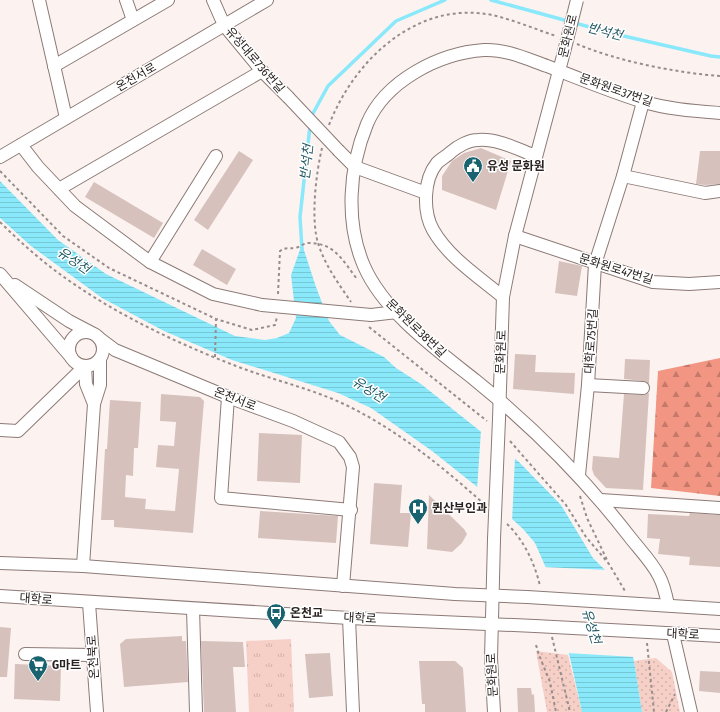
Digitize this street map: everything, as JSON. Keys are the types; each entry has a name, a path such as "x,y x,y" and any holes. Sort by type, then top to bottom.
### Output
{"street":[{"path":"39,0 66,118"},
{"path":"126,0 133,20"},
{"path":"54,66 168,0"},
{"name":"유성대로736번길","path":"213,0 224,25 262,71 355,167"},
{"name":"온천서로","path":"1,153 21,145 268,0"},
{"name":"문화원로","path":"494,712 491,623 494,539 495,422 499,400 503,297 514,236 577,0"},
{"name":"문화원로38번길","path":"559,71 513,54 487,50 461,53 434,62 405,79 390,92 371,114 361,139 350,199 356,240 364,266 377,289 397,312 428,342 499,400 562,457 578,475"},
{"path":"60,190 262,71"},
{"name":"문화원로37번길","path":"559,71 643,102 686,110 720,114"},
{"name":"대학로75번길","path":"578,475 588,385 595,264 623,176 643,102"},
{"path":"503,297 458,260 433,230 428,217 426,193 428,181 436,164 459,146 478,140 492,141 536,156"},
{"path":"21,145 38,167 75,206 150,262 213,294 262,305 370,321 397,312"},
{"path":"150,262 216,156"},
{"path":"355,167 426,193"},
{"path":"623,176 705,193 720,191"},
{"name":"문화원로47번길","path":"514,236 653,282 689,284 720,282"},
{"path":"4,277 74,362 84,366 96,364 107,351 115,350"},
{"name":"온천서로","path":"4,277 115,350 228,397 294,421 339,442 350,457 354,467 351,510"},
{"path":"71,357 69,352 71,341 79,334 94,335 103,348 101,357 100,385 94,404 83,566"},
{"path":"84,366 86,384 94,404"},
{"path":"0,430 18,431 84,366"},
{"path":"588,385 643,388"},
{"path":"228,397 221,498 351,510 343,586"},
{"path":"578,475 601,500 658,573 668,605"},
{"path":"601,500 720,508"},
{"path":"0,563 83,566 492,597 527,597 720,609"},
{"name":"대학로","path":"0,596 88,603 349,618 454,623 491,623 720,636"},
{"name":"온천북로","path":"88,603 97,712"},
{"path":"193,609 196,712"},
{"path":"349,618 353,712"},
{"path":"674,634 691,712"},
{"path":"25,654 92,655"}],"path":[{"path":"328,128 348,86 368,61 391,39 420,22 443,15 492,15 558,37"},
{"path":"572,42 604,54 698,74 720,76"},
{"path":"323,141 316,171 315,203 318,244 328,266 352,304"},
{"path":"0,171 58,231 109,268 216,319 215,356"},
{"path":"294,248 309,243 330,247 335,251 360,284"},
{"path":"370,321 495,422"},
{"path":"510,440 566,505 586,537 609,564 582,507 580,495"},
{"path":"536,645 550,682 556,712"},
{"path":"666,712 674,694 685,689"}],"green space":[{"path":"720,358 720,496 651,488 658,371"},
{"path":"291,639 294,712 249,712 246,641"},
{"path":"536,651 568,655 582,712 547,712"},
{"path":"656,658 672,672 680,712 642,712 634,661"}],"water":[{"name":"유성천","path":"0,181 58,240 106,274 235,336 265,340 277,338 289,333 296,318 291,275 302,244 329,321 340,335 384,357 396,368 421,384 519,462 561,505 593,558 614,579 634,661 642,712 582,712 570,658 546,568 535,543 523,529 476,486 432,451 371,408 338,393 232,360 164,331 102,298 31,246 0,218"}],"pier":[{"path":"481,430 515,457 512,522 477,490"},
{"path":"543,567 608,570 615,579 635,657 567,653"}],"building":[{"name":"유성 문화원","path":"481,148 511,161 496,210 442,190 442,176 452,161 464,153"},
{"path":"239,151 253,160 208,230 194,220"},
{"path":"700,151 720,151 720,184 696,184"},
{"path":"94,182 163,223 154,238 85,197"},
{"path":"202,249 236,269 227,285 193,265"},
{"path":"559,261 582,266 577,296 555,293"},
{"path":"515,354 536,355 535,372 575,373 574,394 513,389"},
{"path":"625,359 650,360 649,384 643,381 624,379"},
{"path":"649,393 643,490 606,488 594,475 592,469 593,456 619,458 624,394 643,395"},
{"path":"161,394 200,397 204,401 193,533 114,527 114,520 101,520 105,449 107,449 110,400 141,402 138,448 134,448 133,476 126,475 125,497 146,499 145,509 175,511 179,469 156,467 158,445 174,446 176,422 160,421"},
{"path":"259,433 302,435 300,483 257,481"},
{"path":"374,483 402,485 400,513 411,513 408,547 370,544"},
{"path":"429,495 464,529 467,534 462,543 452,552 427,549"},
{"path":"260,511 338,516 336,543 258,538"},
{"path":"690,513 720,515 720,567 689,565 690,557 658,554 660,539 647,538 648,514 689,516"},
{"path":"0,627 11,628 7,677 0,677"},
{"path":"182,636 182,641 186,641 188,682 124,687 120,644 126,639"},
{"path":"201,641 243,642 245,667 233,667 236,712 204,712"},
{"path":"330,653 333,696 309,698 305,654"},
{"path":"419,661 455,661 463,668 466,712 425,712 425,704 422,704"},
{"name":"G마트","path":"15,664 61,666 60,701 14,699"},
{"path":"700,671 720,672 720,693 699,691"},
{"path":"517,688 531,688 532,695 534,694 535,712 518,712"}],"waterway":[{"name":"반석천","path":"311,117 328,86 396,21 445,0"},
{"name":"반석천","path":"491,0 615,34 720,57"},
{"name":"반석천","path":"302,249 300,217 310,126"}],"place":[{"name":"유성 문화원","path":"473,183"},
{"name":"퀸산부인과","path":"418,525"},
{"name":"온천교","path":"276,630"},
{"name":"G마트","path":"38,682"}]}
